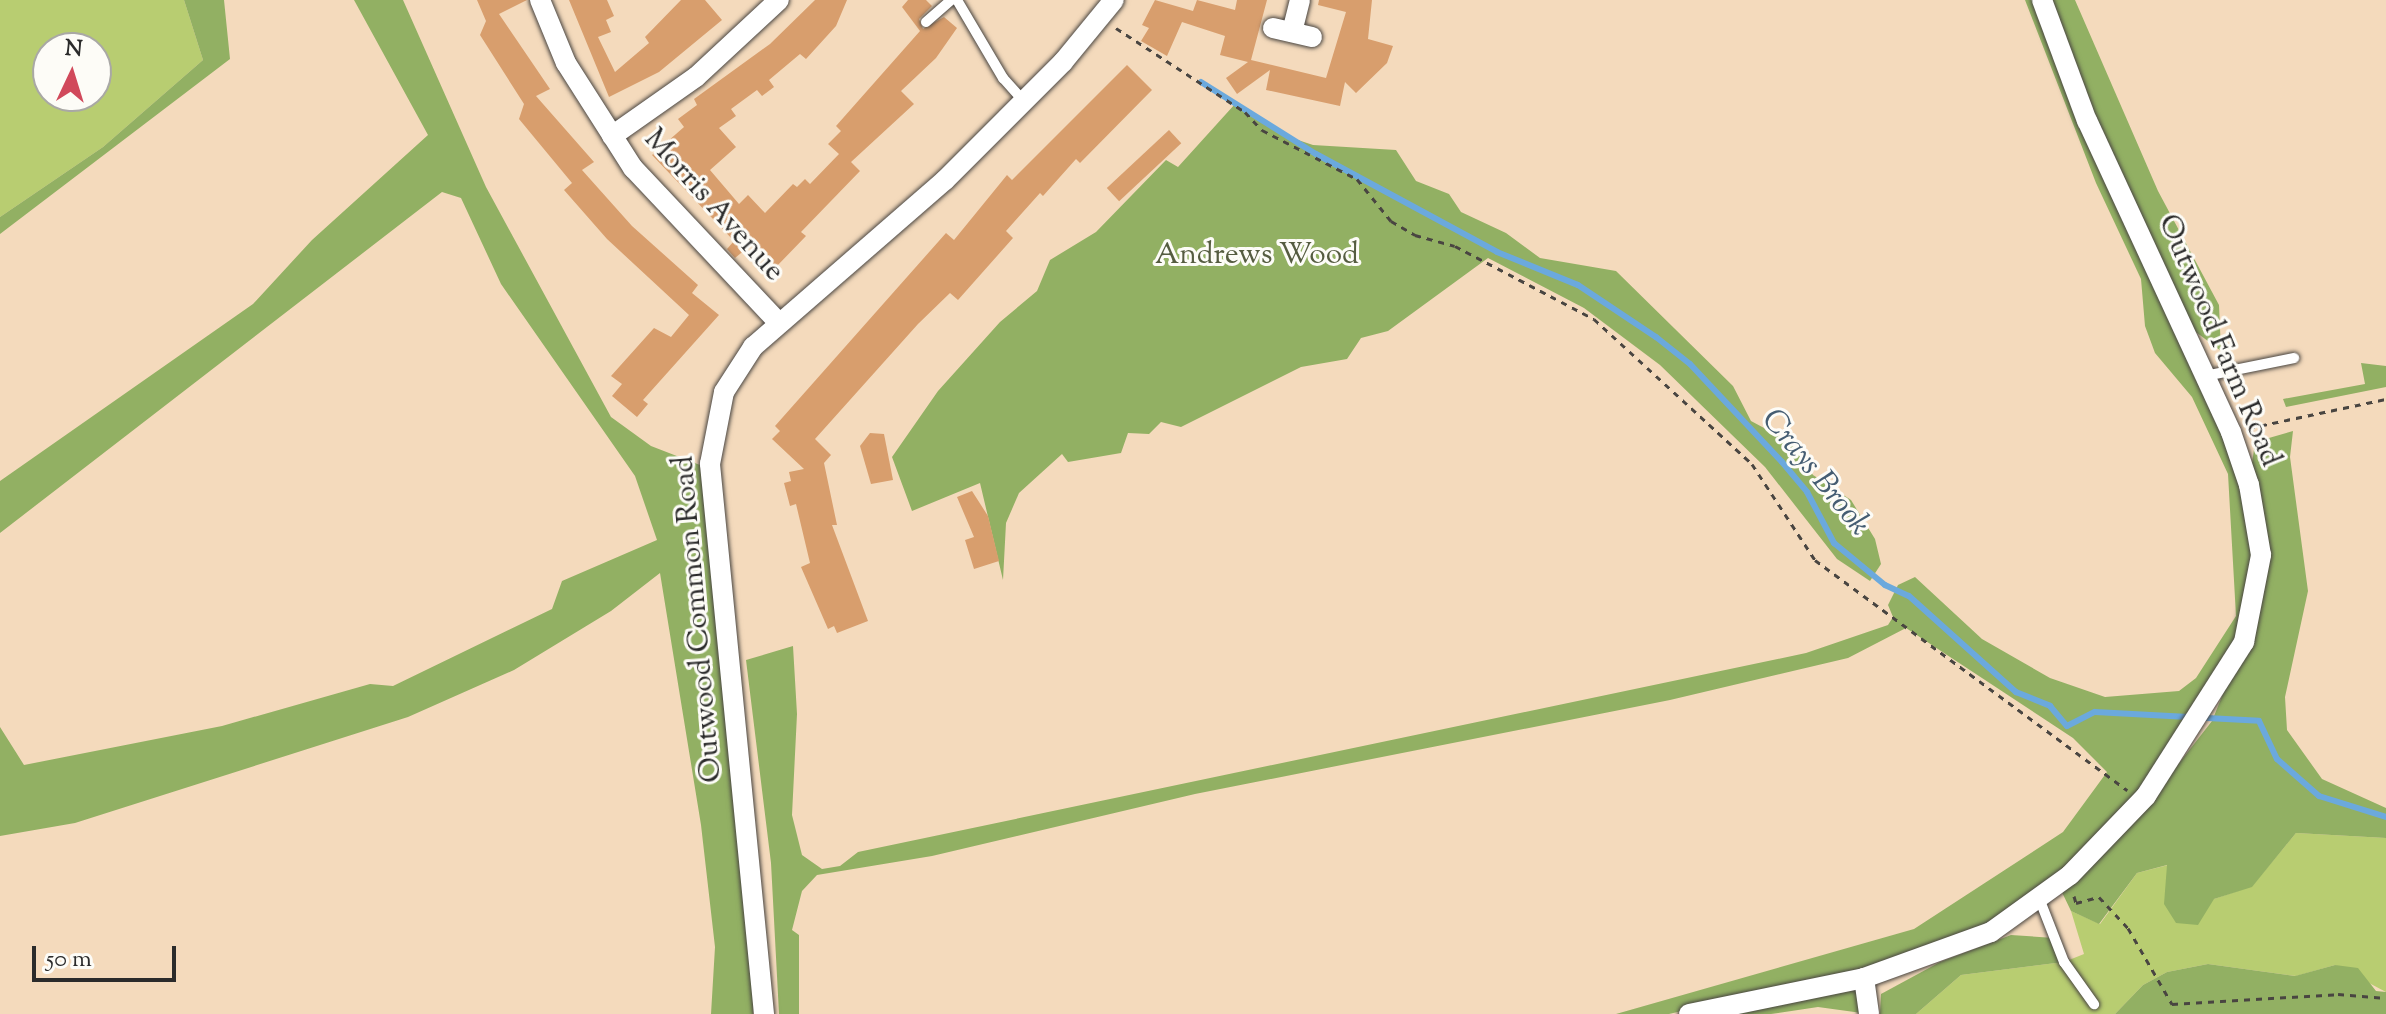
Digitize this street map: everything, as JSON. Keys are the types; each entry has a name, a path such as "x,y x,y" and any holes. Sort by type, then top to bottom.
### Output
{"street":[{"name":"Morris Avenue","path":"540,0 566,63 612,136 676,219 779,323"},
{"path":"612,136 696,77 779,0"},
{"name":"Outwood Common Road","path":"764,1014 710,464 724,392 753,347 945,180 1026,102 1100,20 1114,0"},
{"path":"1292,32 1300,0"},
{"name":"Outwood Farm Road","path":"1689,1014 1864,978 1991,932 2070,875 2146,796 2193,729 2244,642 2261,555 2249,485 2231,432 2087,121 2042,0"},
{"path":"1864,978 1869,1014"}],"lane":[{"path":"926,22 954,0 1003,78 1026,102"},
{"path":"2205,376 2294,358"},
{"path":"2039,898 2070,973 2094,1004"}],"path":[{"path":"1100,20 1245,112 1262,130 1357,179 1391,221 1415,235 1455,246 1594,319 1752,464 1815,560 2102,776 2146,796"},
{"path":"2231,432 2386,399"},
{"path":"2070,875 2076,903 2099,897 2118,918 2172,1004 2338,994 2386,998"}],"green space":[{"path":"0,0 184,0 203,60 103,147 0,217"},
{"path":"184,0 224,0 230,59 0,234 0,217 103,147 203,60"},
{"path":"354,0 403,0 486,187 611,417 651,446 700,465 755,935 753,1014 711,1014 715,947 701,825 660,573 611,611 514,670 408,717 75,823 0,836 0,727 24,765 222,726 370,684 393,686 552,609 562,581 657,540 635,476 501,284 461,198 442,192 0,533 0,481 253,304 312,240 428,135"},
{"path":"2025,0 2075,0 2158,191 2219,305 2221,351 2180,320 2243,463 2258,555 2241,640 2127,814 2005,919 1909,958 1669,1014 1616,1014 1914,929 2063,832 2107,772 2073,738 1906,628 1848,658 1670,700 1195,794 932,856 817,875 802,891 792,930 799,935 799,1014 779,1014 771,863 746,660 793,646 797,714 792,815 802,855 822,869 840,866 858,852 1806,653 1888,625 1893,617 1888,605 1898,585 1915,577 1982,639 2050,678 2105,697 2179,691 2196,678 2236,616 2228,474 2192,397 2155,353 2145,326 2141,279 2096,183"},
{"name":"Andrews Wood","path":"1235,104 1289,137 1313,145 1396,150 1416,181 1449,194 1461,212 1506,233 1540,258 1616,271 1733,386 1751,421 1790,442 1813,475 1851,500 1875,539 1881,564 1870,581 1837,559 1765,467 1660,365 1584,308 1488,258 1388,331 1361,338 1347,359 1301,367 1181,427 1161,422 1149,434 1128,433 1121,453 1068,462 1062,454 1019,493 1006,523 1003,580 980,483 912,511 892,457 938,391 1000,322 1037,291 1050,260 1096,232 1166,160 1178,167"},
{"path":"2361,363 2386,366 2386,387 2286,407 2283,399 2365,384"},
{"path":"2293,431 2290,457 2308,591 2285,697 2287,730 2322,779 2386,808 2386,838 2296,833 2252,887 2214,899 2198,925 2176,923 2164,904 2167,865 2137,873 2099,924 2071,911 2058,884 2137,817 2212,721 2244,642 2261,555 2249,485 2255,442"},
{"path":"2296,833 2386,838 2386,992 2335,965 2296,976 2208,964 2167,972 2143,985 2115,1014 1916,1014 1961,975 2064,962 2084,954 2071,911 2100,924 2137,873 2168,865 2214,899 2252,886"},
{"path":"2011,935 2054,938 2064,962 1961,975 1916,1014 1880,1014 1881,994 1940,962"},
{"path":"2208,964 2295,976 2335,965 2358,968 2376,991 2386,992 2386,1014 2115,1014 2143,985 2167,972"},
{"path":"1864,978 1869,1014 1818,1007 1771,1014 1689,1014"}],"building":[{"path":"477,0 527,0 499,14 550,89 536,96 594,162 582,170 632,226 698,285 692,293 719,315 643,400 648,404 637,417 612,396 622,384 611,376 654,328 671,337 689,315 607,239 564,190 572,183 519,119 524,104 480,35 486,21"},
{"path":"569,0 607,0 614,16 606,20 611,32 598,37 615,72 649,43 645,37 681,0 705,0 722,20 659,72 609,97"},
{"path":"815,0 847,0 836,26 806,59 800,54 769,80 774,87 762,96 757,90 731,109 736,116 719,128 736,147 710,170 739,204 748,195 765,213 793,184 797,187 805,179 810,184 839,154 828,144 841,131 836,126 920,31 902,7 908,0 926,0 932,6 919,19 923,29 944,17 957,28 936,58 901,91 914,104 851,162 860,171 801,232 806,236 776,267 752,244 735,258 727,249 734,241 652,155 684,127 678,119 697,105 694,99 770,44"},
{"path":"1155,0 1193,11 1197,0 1235,10 1237,0 1267,0 1251,60 1326,78 1346,12 1318,5 1319,0 1372,0 1368,39 1393,46 1387,63 1356,93 1345,82 1340,106 1266,90 1270,70 1237,94 1226,78 1248,62 1220,55 1225,36 1182,22 1167,56 1141,41 1149,28 1142,25"},
{"path":"1127,65 1152,90 1080,163 1076,159 1043,196 1040,193 1006,231 1013,238 958,300 950,293 918,324 815,439 831,455 824,463 837,525 832,525 868,621 837,633 834,626 828,629 801,567 810,563 796,504 790,506 784,483 791,481 789,472 804,469 772,439 780,431 775,426 946,233 954,240 1007,175 1012,180"},
{"path":"1169,130 1181,143 1119,201 1107,188"},
{"path":"870,433 884,434 893,480 871,484 860,446"},
{"path":"972,491 988,516 999,561 974,569 965,540 974,537 957,497"}],"waterway":[{"name":"Crays Brook","path":"1201,82 1316,154 1497,252 1578,285 1656,337 1690,364 1782,462 1807,492 1834,543 1885,585 1909,596 2016,692 2050,706 2067,726 2095,712 2259,721 2277,759 2319,796 2386,817"}]}
